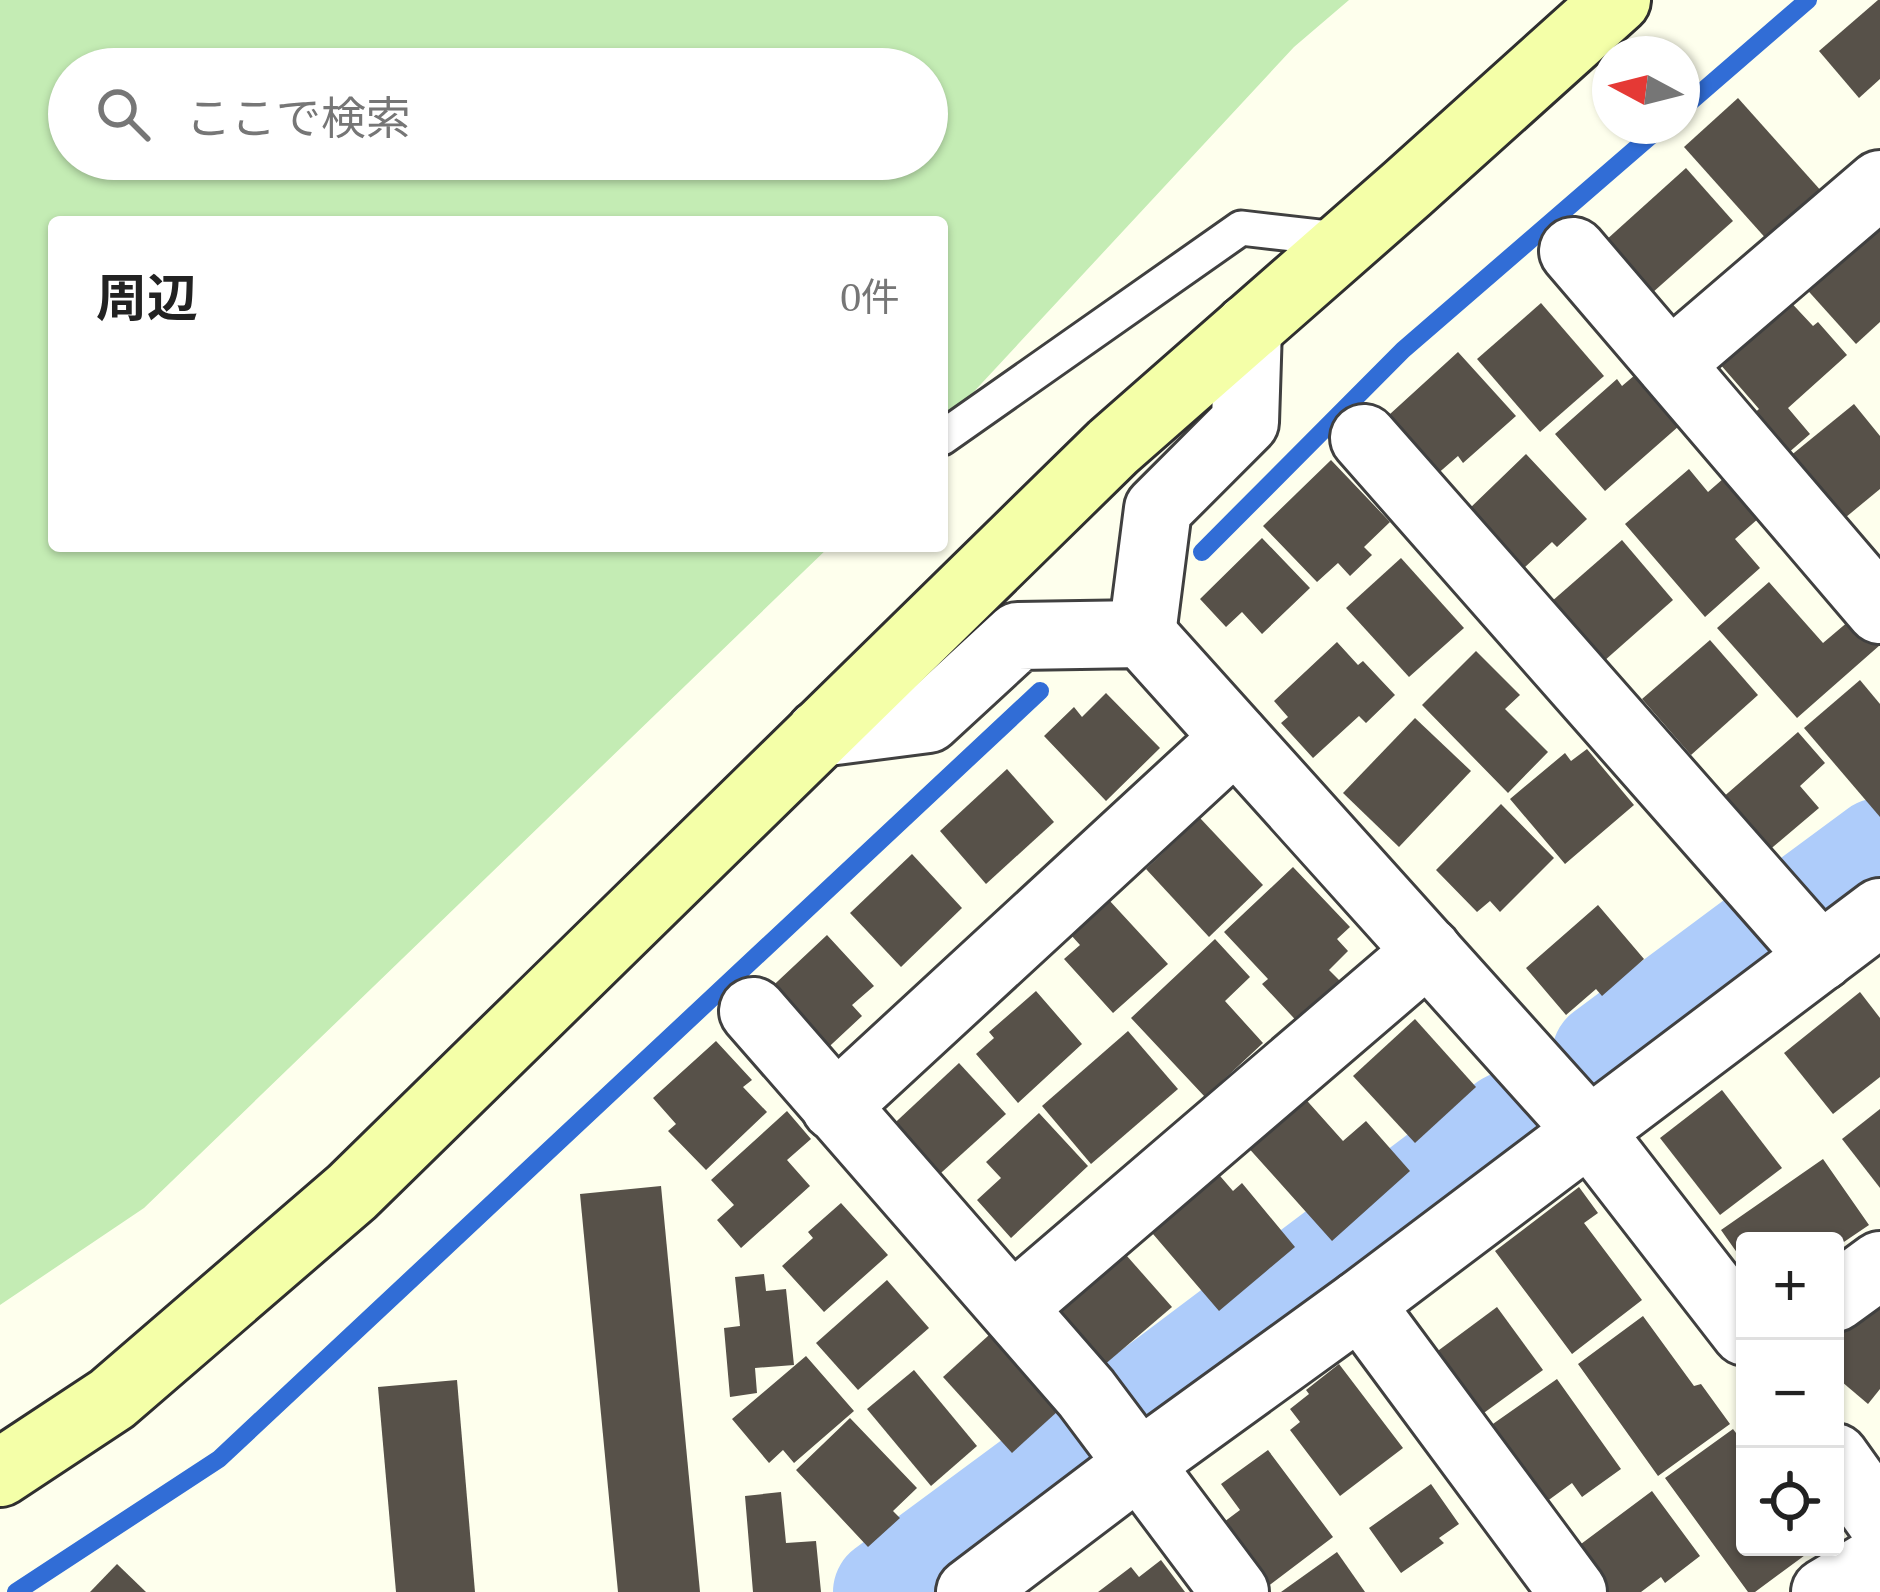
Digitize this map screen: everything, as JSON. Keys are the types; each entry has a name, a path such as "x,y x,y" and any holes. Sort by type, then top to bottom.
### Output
{"street":[{"path":"0,1474 112,1399 352,1192 1112,447 1617,0"},
{"path":"1670,364 1880,184"},
{"path":"1574,251 1670,364 1870,578"},
{"path":"1248,328 1245,422 1158,509 1142,634 1590,1132 1736,1320"},
{"path":"1364,437 1821,957"},
{"path":"820,733 928,719 1018,636 1142,634"},
{"path":"835,1107 1235,738"},
{"path":"970,1592 1880,912"},
{"path":"1013,1307 1428,951"},
{"path":"753,1011 1086,1393 1234,1592"},
{"path":"1844,1291 1880,1264"},
{"path":"1360,1304 1573,1592"},
{"path":"1844,1469 1880,1520"},
{"path":"1825,1592 1880,1559"}],"lane":[{"path":"948,433 1241,228 1348,240"}],"green space":[{"path":"0,0 1349,0 1294,47 948,420 948,216 48,216 48,552 824,552 144,1208 0,1305"}],"building":[{"path":"1878,0 1880,79 1859,98 1819,51"},
{"path":"1738,98 1823,193 1769,242 1684,147 1700,144 1700,132"},
{"path":"1686,168 1733,221 1652,293 1605,241"},
{"path":"1880,213 1880,322 1856,344 1802,284"},
{"path":"1784,295 1813,326 1818,322 1847,355 1788,408 1810,434 1779,461 1745,421 1759,409 1713,356"},
{"path":"1541,303 1604,376 1540,432 1477,359"},
{"path":"1458,352 1516,416 1463,463 1458,456 1428,482 1378,425"},
{"path":"1635,375 1679,426 1605,491 1555,434 1617,379 1622,386"},
{"path":"1854,404 1880,436 1880,489 1840,522 1789,457"},
{"path":"1526,454 1587,519 1523,569 1468,510"},
{"path":"1331,460 1390,522 1364,547 1372,555 1350,576 1338,563 1317,582 1263,526"},
{"path":"1689,469 1708,492 1724,478 1759,518 1735,539 1760,568 1705,617 1625,524"},
{"path":"1262,538 1310,588 1262,634 1242,612 1226,627 1200,599"},
{"path":"1622,540 1673,600 1595,669 1543,609"},
{"path":"1401,558 1464,628 1409,677 1346,608"},
{"path":"1769,582 1823,643 1856,615 1880,643 1797,718 1717,628"},
{"path":"1710,640 1758,695 1691,755 1642,699"},
{"path":"1337,642 1395,695 1366,723 1359,716 1313,758 1281,723 1288,717 1274,701"},
{"path":"1476,651 1520,695 1505,709 1548,752 1508,793 1422,705"},
{"path":"1860,680 1880,704 1880,817 1804,728"},
{"path":"1106,693 1160,748 1106,801 1044,736 1074,707 1082,717"},
{"path":"1415,718 1471,771 1399,847 1343,793"},
{"path":"1798,732 1825,763 1800,786 1819,808 1767,852 1721,799"},
{"path":"1587,749 1634,805 1565,864 1510,799 1565,753 1571,761"},
{"path":"1007,769 1054,822 986,884 940,831"},
{"path":"1501,804 1554,858 1500,912 1490,901 1477,912 1436,870"},
{"path":"1200,818 1263,885 1209,937 1146,869"},
{"path":"912,854 962,908 901,967 850,913"},
{"path":"1293,867 1350,927 1337,939 1348,951 1329,970 1349,990 1305,1030 1262,984 1268,979 1224,932"},
{"path":"1109,900 1168,964 1113,1013 1064,959 1080,945 1071,935"},
{"path":"1598,905 1644,959 1602,996 1596,989 1566,1015 1526,968"},
{"path":"827,935 874,986 852,1005 862,1016 818,1057 762,996"},
{"path":"1215,939 1250,977 1225,1001 1263,1043 1205,1097 1131,1018"},
{"path":"1036,991 1082,1044 1018,1103 976,1054 994,1038 989,1032"},
{"path":"1860,992 1880,1018 1880,1077 1833,1114 1784,1053"},
{"path":"1415,1019 1476,1087 1415,1143 1353,1076"},
{"path":"1128,1031 1178,1089 1091,1164 1042,1106"},
{"path":"716,1041 752,1080 743,1087 767,1112 706,1170 668,1131 676,1124 653,1098"},
{"path":"959,1063 1006,1114 931,1182 884,1133"},
{"path":"1722,1090 1782,1168 1720,1215 1660,1138"},
{"path":"1301,1094 1343,1141 1366,1121 1410,1171 1332,1241 1245,1144"},
{"path":"1880,1109 1880,1188 1842,1139"},
{"path":"787,1111 811,1139 787,1160 810,1186 741,1248 717,1220 734,1205 711,1180"},
{"path":"1039,1113 1088,1166 1011,1238 977,1200 1001,1178 986,1162"},
{"path":"1823,1159 1869,1225 1844,1242 1844,1232 1736,1232 1736,1251 1721,1230"},
{"path":"1208,1162 1233,1191 1242,1183 1295,1247 1219,1311 1141,1220"},
{"path":"661,1186 700,1592 618,1592 580,1194"},
{"path":"1579,1187 1598,1213 1584,1223 1642,1300 1572,1354 1495,1251"},
{"path":"841,1203 888,1255 824,1312 782,1266 813,1238 808,1232"},
{"path":"1119,1247 1172,1307 1103,1366 1050,1306"},
{"path":"764,1274 766,1291 786,1289 794,1365 755,1368 757,1393 730,1397 724,1328 740,1326 735,1277"},
{"path":"887,1280 929,1328 858,1390 816,1343"},
{"path":"1880,1289 1880,1389 1868,1404 1844,1384 1844,1331"},
{"path":"1497,1307 1543,1370 1481,1415 1435,1353"},
{"path":"1643,1316 1694,1386 1701,1384 1730,1424 1658,1476 1578,1364"},
{"path":"1000,1325 1069,1401 1012,1453 943,1377"},
{"path":"806,1356 854,1411 794,1463 783,1450 769,1463 732,1419"},
{"path":"1339,1364 1403,1448 1340,1496 1290,1430 1300,1422 1290,1409"},
{"path":"914,1370 977,1446 931,1486 867,1409"},
{"path":"1557,1379 1621,1469 1582,1497 1572,1483 1546,1502 1490,1426"},
{"path":"457,1380 475,1592 396,1592 378,1387"},
{"path":"850,1418 917,1488 893,1511 900,1518 868,1547 796,1470"},
{"path":"1733,1429 1736,1556 1804,1556 1755,1592 1748,1592 1665,1478"},
{"path":"1268,1450 1333,1537 1263,1590 1216,1528 1240,1510 1221,1484"},
{"path":"1431,1484 1459,1524 1439,1538 1444,1543 1401,1573 1369,1528"},
{"path":"1652,1491 1700,1556 1665,1583 1661,1577 1641,1592 1602,1592 1586,1571 1595,1564 1581,1544"},
{"path":"781,1492 786,1543 816,1541 821,1592 753,1592 745,1496"},
{"path":"1337,1552 1365,1592 1281,1592"},
{"path":"1161,1560 1185,1592 1098,1592 1131,1567 1139,1577"},
{"path":"117,1564 146,1592 90,1592"}],"waterway":[{"path":"1700,93 1808,0"},
{"path":"1202,552 1403,350 1641,144"},
{"path":"16,1592 219,1459 1040,691"},
{"path":"1815,900 1880,852"},
{"path":"1606,1055 1762,939"},
{"path":"1137,1406 1510,1125"},
{"path":"887,1592 1087,1444"}]}
